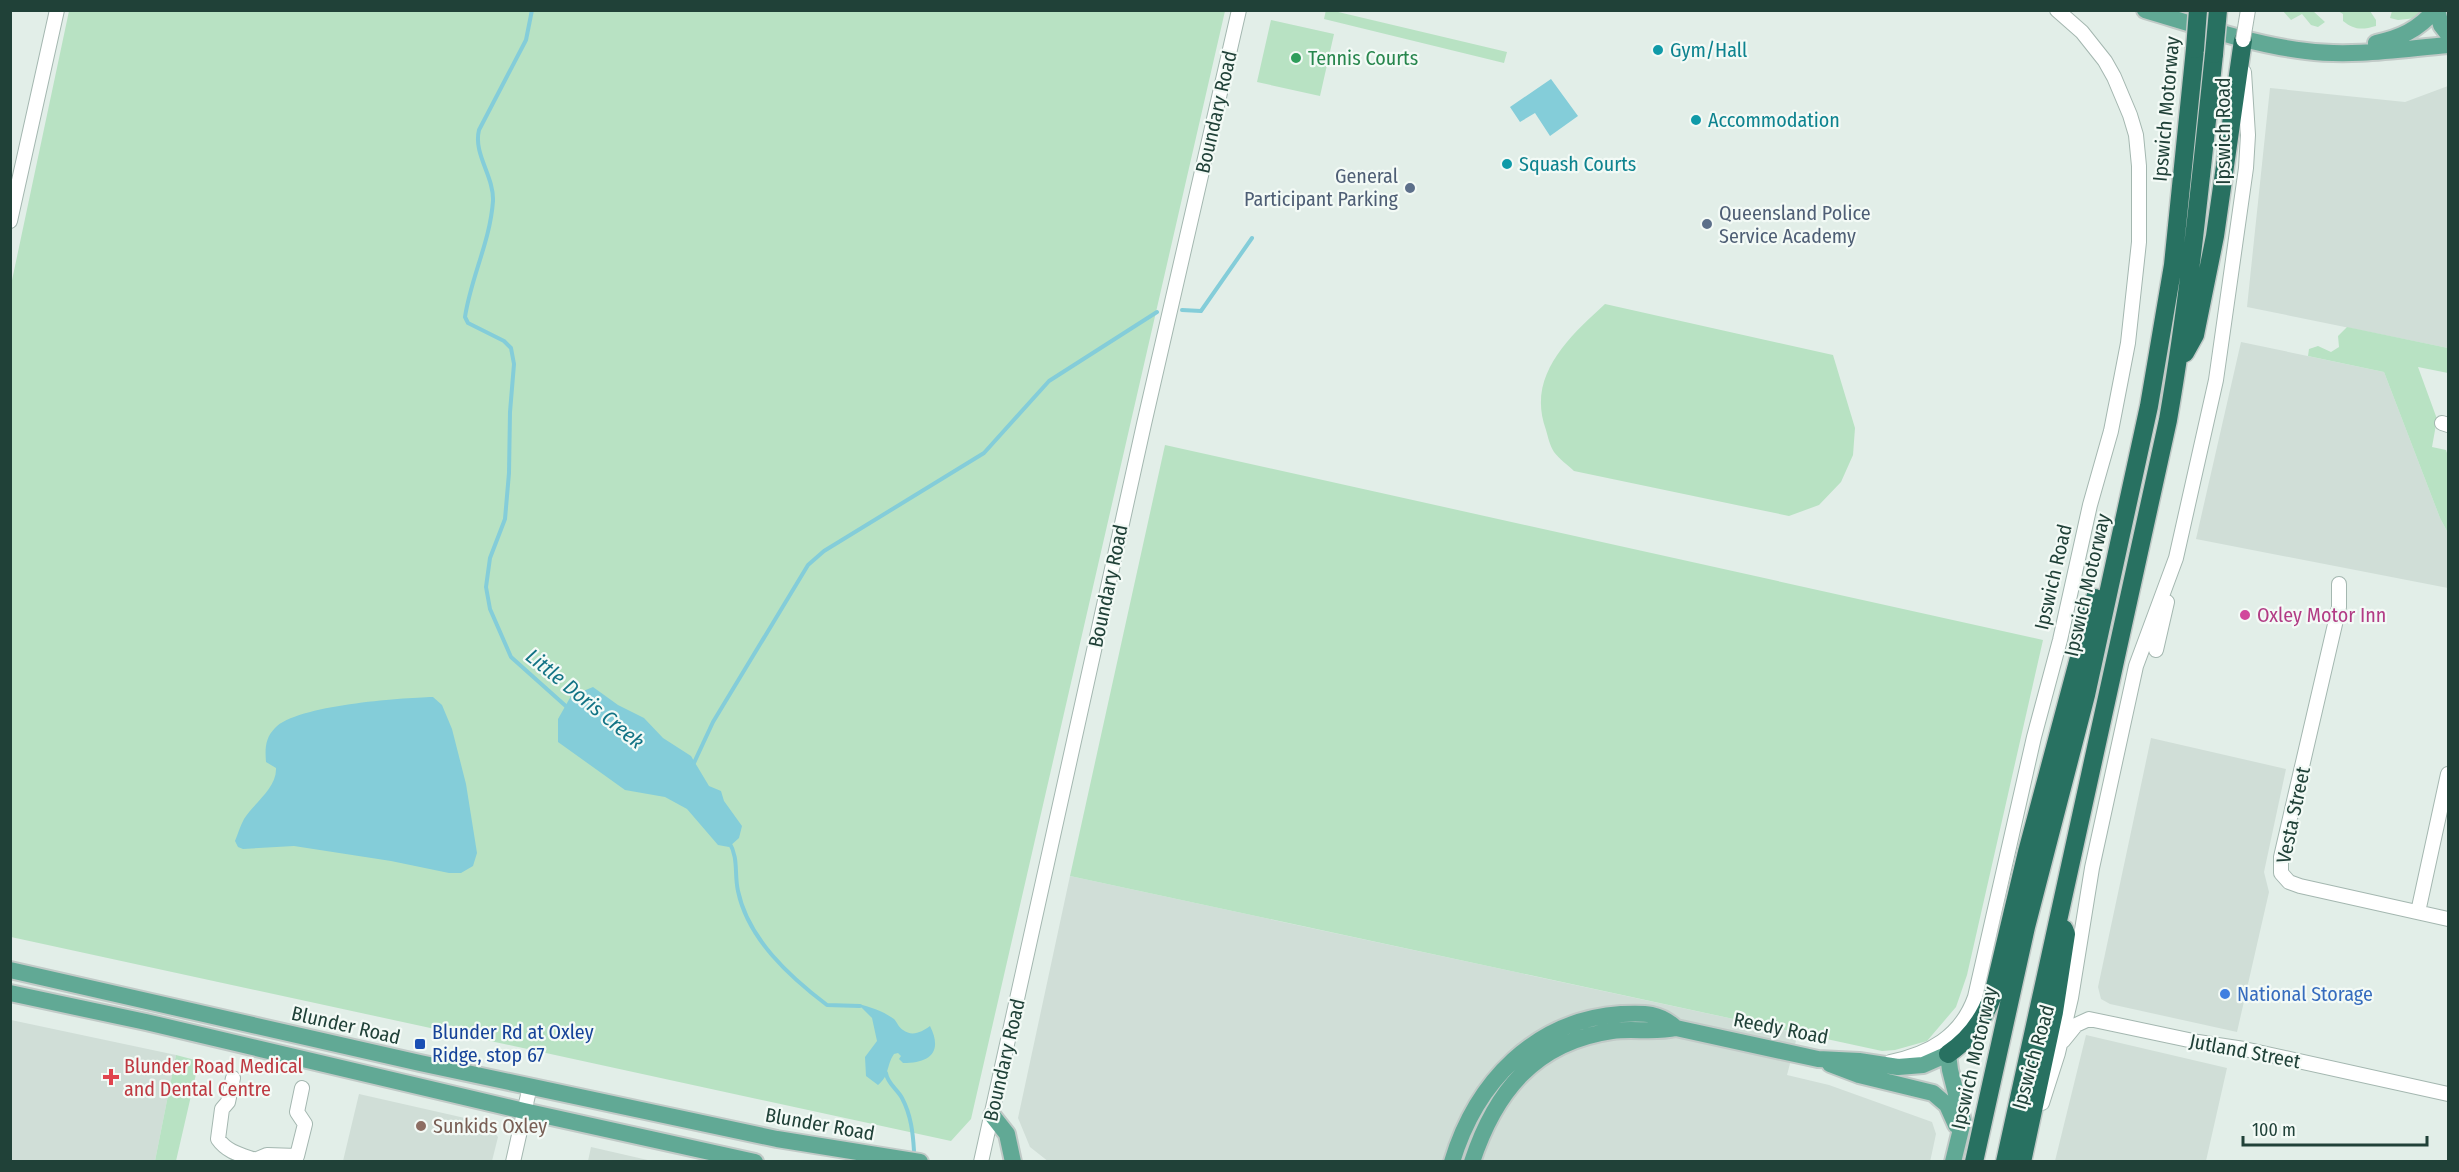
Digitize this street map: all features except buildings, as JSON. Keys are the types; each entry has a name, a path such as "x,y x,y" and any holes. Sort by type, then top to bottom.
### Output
{"highway":[{"name":"Ipswich Motorway","path":"1974,1161 2026,927 2086,695 2149,406 2173,265 2198,10"},
{"name":"Ipswich Motorway","path":"2005,1161 2160,458 2194,247 2218,10"},
{"path":"2176,370 2195,335 2209,267 2242,62 2243,40"},
{"path":"1948,1046 1975,1029 1990,1002 2026,852 2104,562 2122,533"},
{"path":"2022,1161 2054,1012 2063,957 2066,934 2058,917"}],"main road":[{"path":"2145,10 2266,44 2305,51 2346,54 2448,45"},
{"path":"2178,10 2307,44 2347,45 2377,43 2397,38 2415,30 2436,10 2441,25 2448,34"},
{"name":"Blunder Road","path":"10,970 777,1139 920,1161"},
{"path":"10,993 146,1022 524,1111 755,1161"},
{"name":"Reedy Road","path":"1452,1161 1466,1126 1491,1084 1513,1058 1538,1041 1568,1025 1610,1015 1645,1014 1664,1017 1676,1028"},
{"name":"Reedy Road","path":"1472,1161 1483,1129 1502,1095 1513,1082 1545,1055 1577,1039 1595,1034 1633,1028 1660,1031 1676,1028 1818,1059 1910,1067 1929,1063 1948,1046"},
{"path":"1948,1046 1950,1070 1963,1118 1962,1132 1954,1157"},
{"path":"1818,1059 1859,1075 1922,1089 1937,1095 1947,1105 1954,1118 1954,1157"},
{"path":"992,1115 1007,1134 1013,1161"}],"street":[{"path":"10,221 57,10"},
{"name":"Boundary Road","path":"981,1161 1144,424 1239,10"},
{"name":"Ipswich Road","path":"1948,1046 1970,1008 1982,969 2034,737 2060,640 2090,505 2111,431 2134,299 2139,242 2139,166 2136,135 2124,96 2105,60 2082,32 2057,10"},
{"path":"2243,40 2248,10"},
{"name":"Ipswich Road","path":"2022,1161 2058,1053 2073,987 2095,850 2136,666 2170,577 2179,546 2219,364 2242,203 2248,142 2242,62"},
{"path":"2156,650 2179,546"},
{"name":"Vesta Street","path":"2339,584 2340,607 2281,857 2281,873 2289,882 2300,886 2448,919"},
{"path":"2418,912 2448,774"},
{"name":"Jutland Street","path":"2058,1053 2066,1036 2079,1022 2089,1019 2244,1049 2448,1094"},
{"path":"233,1078 228,1102 222,1109 218,1140 232,1152 255,1161 267,1155 297,1156 305,1124 297,1112 302,1088"},
{"path":"513,1161 530,1086"}],"shaded area":[{"path":"2448,86 2448,348 2247,307 2270,88 2405,102"},
{"path":"2241,342 2384,372 2440,518 2448,533 2448,588 2196,539"},
{"name":"National Storage","path":"2151,738 2286,769 2264,872 2269,892 2237,1032 2110,1004 2101,999 2098,987"},
{"path":"1070,876 1798,1033 1787,1075 1829,1085 1932,1122 1936,1134 1930,1162 1049,1162 1030,1147 1018,1118"},
{"path":"11,1020 176,1055 155,1161 11,1162"},
{"path":"2086,1035 2227,1068 2206,1161 2055,1161"},
{"name":"Sunkids Oxley","path":"359,1094 487,1123 498,1137 492,1161 343,1161"},
{"path":"591,1147 652,1161 588,1161"}],"green space":[{"path":"1326,10 1507,52 1504,63 1324,19"},
{"path":"69,11 1225,11 971,1119 951,1141 11,937 11,285"},
{"path":"2283,11 2313,11 2325,22 2318,27 2311,25 2302,14 2291,20"},
{"path":"2338,11 2370,11 2376,20 2376,26 2355,28 2343,21 2343,14"},
{"path":"2392,11 2420,11 2416,18 2398,20 2390,18"},
{"name":"Tennis Courts","path":"1271,20 1334,34 1320,96 1257,82"},
{"path":"1605,304 1833,355 1855,428 1853,455 1841,482 1819,505 1789,516 1574,471 1558,457 1551,447 1541,410 1542,392 1546,375 1565,344"},
{"path":"2347,327 2448,348 2448,373 2418,367 2437,419 2432,447 2446,450 2448,456 2448,533 2440,518 2384,372 2308,356 2309,349 2318,346 2331,352 2339,347 2338,336"},
{"path":"1165,445 2043,640 1967,975 1956,1007 1927,1041 1895,1050 1882,1051 1070,876"},
{"path":"176,1055 199,1061 176,1161 155,1161"}],"water":[{"path":"1551,79 1578,116 1550,136 1535,113 1520,122 1510,107"},
{"path":"593,687 618,705 644,718 663,738 691,756 709,786 721,791 724,801 742,826 739,838 729,847 718,845 687,809 665,797 625,790 558,742 558,719 571,696"},
{"path":"433,697 442,705 452,729 466,784 477,853 473,866 461,873 449,873 391,861 294,846 243,849 238,847 235,841 243,822 273,782 276,768 266,762 266,744 275,728 287,720 326,708 374,701"},
{"path":"858,1004 894,1019 906,1032 920,1032 930,1026 935,1043 932,1054 920,1061 903,1063 898,1053 894,1054 884,1078 878,1085 866,1076 865,1057 877,1041 872,1018"}],"waterway":[{"name":"Little Doris Creek","path":"532,10 526,40 479,130 479,148 493,201 488,231 465,317 468,323 504,341 511,348 514,364 505,519 490,558 486,587 490,609 511,657 568,708"},
{"path":"1182,310 1201,311 1252,238"},
{"path":"693,765 713,722 808,565 824,551 984,453 1049,381 1157,312"},
{"name":"Little Doris Creek","path":"729,842 734,854 737,885 743,909 772,956 827,1005 860,1006"},
{"name":"Little Doris Creek","path":"886,1073 908,1111 914,1151"}],"place":[{"name":"Gym/Hall","path":"1658,50"},
{"name":"Tennis Courts","path":"1296,58"},
{"name":"Accommodation","path":"1696,120"},
{"name":"Squash Courts","path":"1507,164"},
{"name":"General Participant Parking","path":"1410,188"},
{"name":"Queensland Police Service Academy","path":"1707,224"},
{"name":"Oxley Motor Inn","path":"2245,615"},
{"name":"National Storage","path":"2225,994"},
{"name":"Blunder Rd at Oxley Ridge, stop 67","path":"420,1044"},
{"name":"Blunder Road Medical and Dental Centre","path":"111,1077"},
{"name":"Sunkids Oxley","path":"421,1126"}]}
